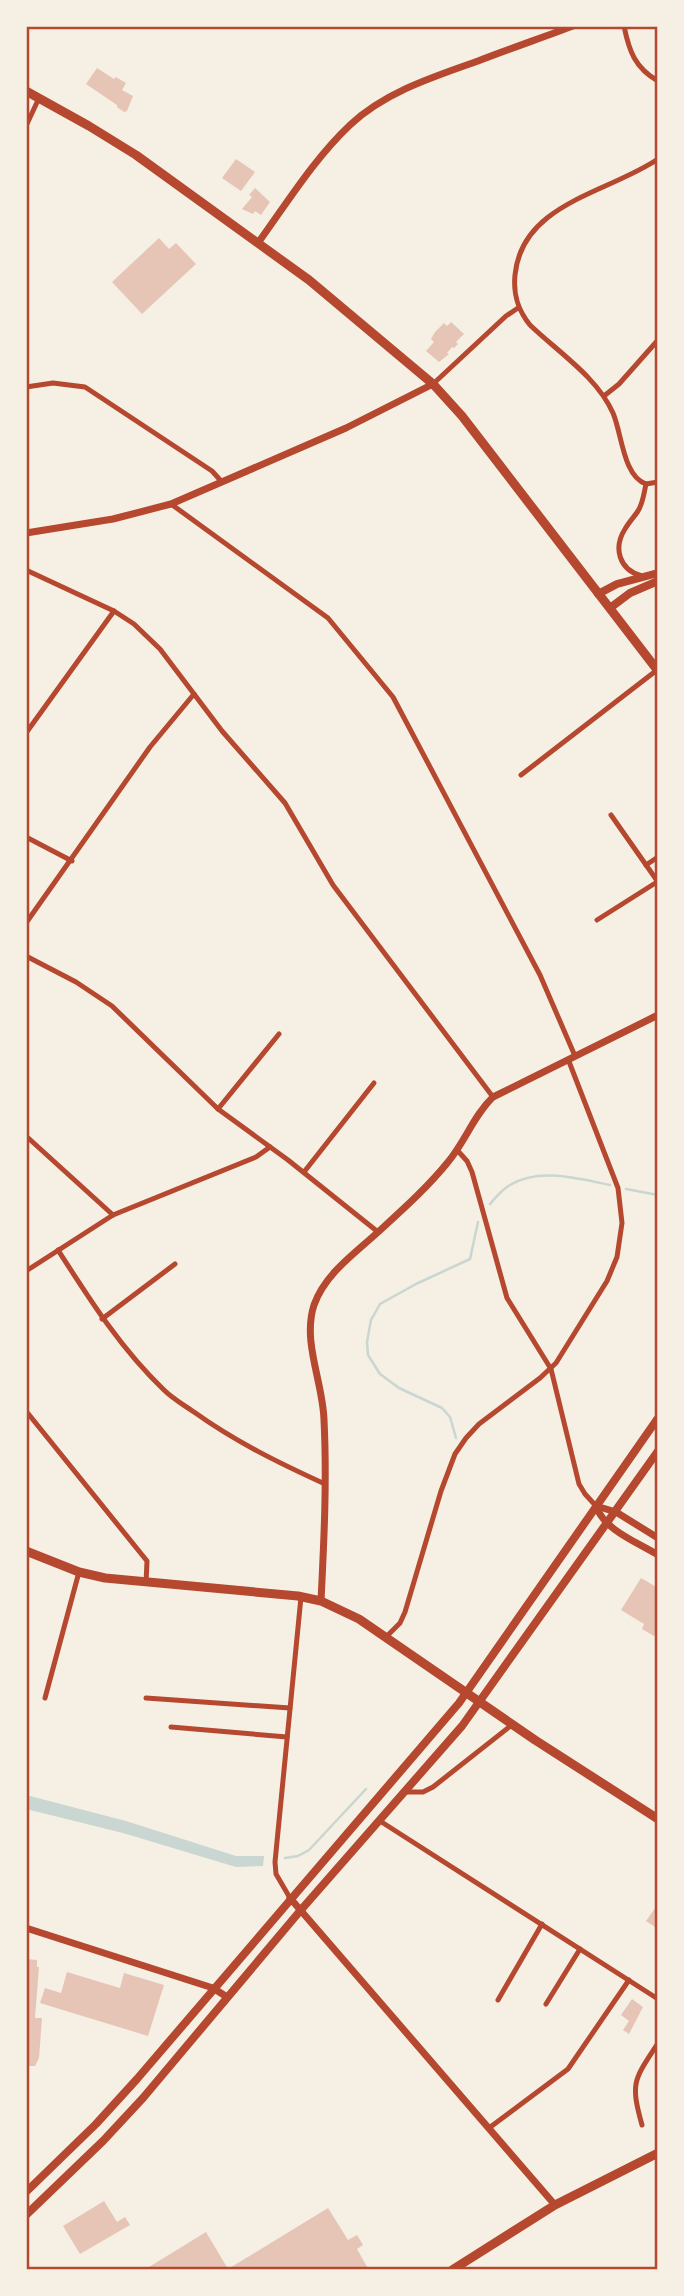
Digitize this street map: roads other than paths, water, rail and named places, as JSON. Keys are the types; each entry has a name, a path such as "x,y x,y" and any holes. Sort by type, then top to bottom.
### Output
{"main road":[{"path":"26,91 121,145 258,243 323,291 433,384 454,406 658,670"},
{"path":"598,594 617,583 658,573"},
{"path":"610,608 630,593 658,581"},
{"path":"26,2192 118,2100 467,1692 658,1418"},
{"path":"26,2215 123,2120 481,1701 658,1451"},
{"path":"26,1551 79,1572 121,1581 301,1597 340,1608 658,1819"},
{"path":"453,2270 555,2205 658,2153"}],"street":[{"path":"258,243 330,146 366,112 394,94 428,79 573,26"},
{"path":"624,26 633,59 641,69 658,81"},
{"path":"26,126 39,98"},
{"path":"658,159 557,211 533,229 525,241 516,269 515,290 519,308 530,325 604,396 618,427 629,470 638,481 646,484 658,482"},
{"path":"27,534 142,513 171,504 346,428 433,384 506,316 519,308"},
{"path":"604,396 619,384 658,340"},
{"path":"26,387 53,383 85,387 212,471 222,482"},
{"path":"642,576 624,566 619,552 621,537 639,510 646,484"},
{"path":"171,504 328,618 393,697 540,975 618,1188 622,1232 611,1274 551,1369 479,1424 457,1450 441,1491 405,1612 400,1623 386,1637"},
{"path":"26,570 114,611 134,624 160,649 222,731 285,803 333,885 494,1097"},
{"path":"26,733 114,611"},
{"path":"521,775 658,670"},
{"path":"26,923 72,862 150,747 194,694"},
{"path":"597,920 658,882 611,815"},
{"path":"26,837 72,862"},
{"path":"646,865 658,857"},
{"path":"26,956 76,982 112,1006 218,1109 304,1172 378,1232"},
{"path":"321,1601 325,1484 323,1403 311,1335 314,1306 328,1279 414,1199 457,1150 483,1108 494,1097 658,1015"},
{"path":"218,1109 279,1034"},
{"path":"304,1172 374,1083"},
{"path":"26,1136 113,1215"},
{"path":"26,1271 113,1215 256,1157 270,1147"},
{"path":"457,1150 472,1172 507,1298 551,1369 579,1484 607,1523 658,1555"},
{"path":"58,1250 102,1319 127,1351 166,1392 255,1451 325,1484"},
{"path":"102,1319 175,1264"},
{"path":"26,1412 147,1561 146,1583"},
{"path":"596,1506 616,1512 658,1538"},
{"path":"45,1698 79,1572"},
{"path":"301,1597 276,1874 300,1911 555,2205"},
{"path":"146,1698 290,1708"},
{"path":"405,1792 423,1792 433,1787 513,1724"},
{"path":"172,1727 287,1737"},
{"path":"380,1821 658,1999"},
{"path":"498,2000 542,1924"},
{"path":"26,1928 214,1988 227,1997"},
{"path":"546,2004 580,1949"},
{"path":"489,2128 568,2069 629,1980"},
{"path":"642,2125 634,2086 658,2043"}],"waterway":[{"path":"490,1204 507,1187 534,1177 560,1176 610,1185"},
{"path":"626,1189 658,1195"},
{"path":"456,1438 450,1417 442,1408 399,1388 380,1374 368,1355 367,1342 371,1320 380,1304 470,1259 478,1222"},
{"path":"285,1858 298,1856 309,1850 366,1789"}]}
